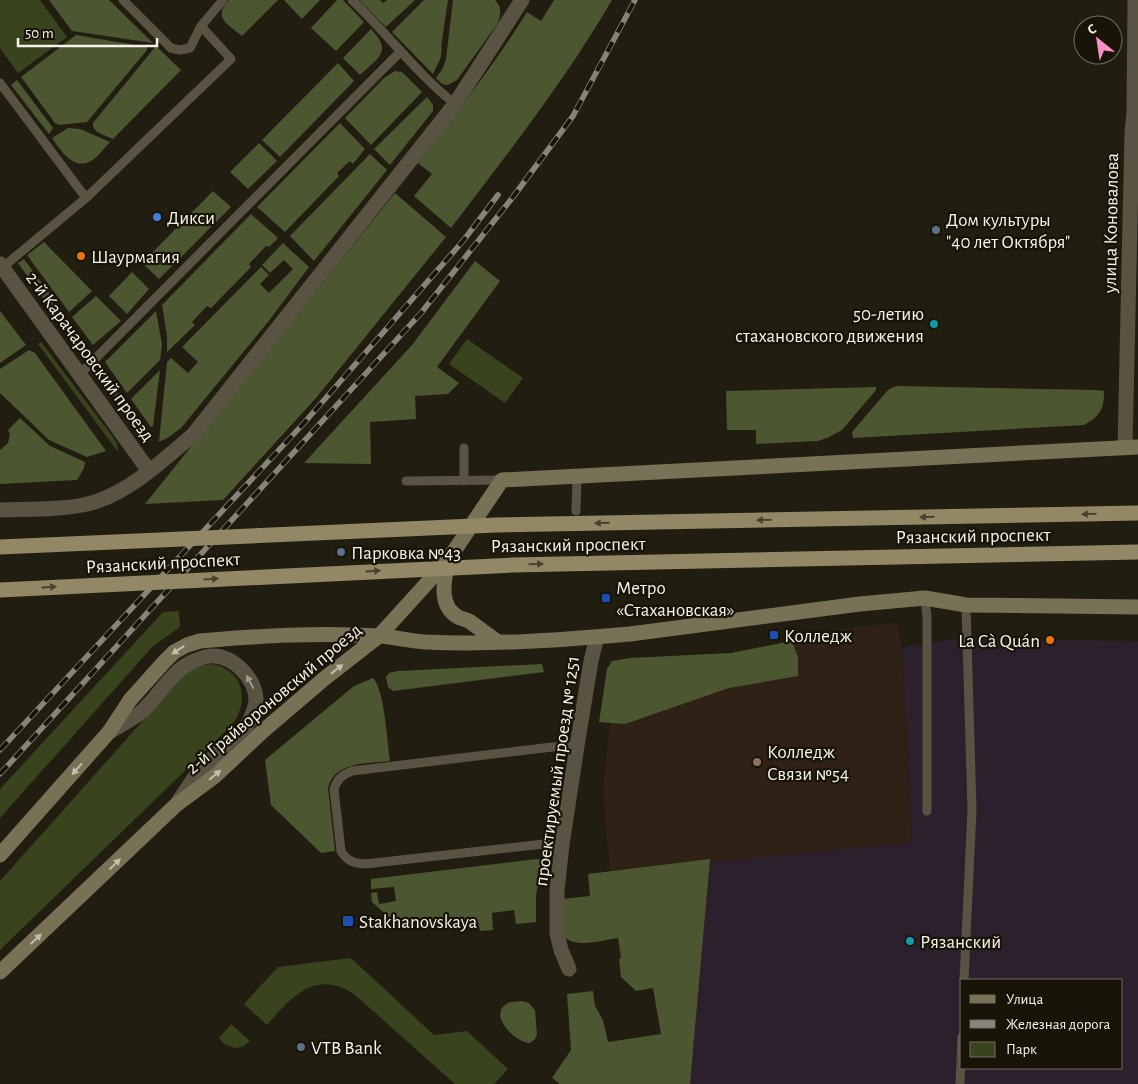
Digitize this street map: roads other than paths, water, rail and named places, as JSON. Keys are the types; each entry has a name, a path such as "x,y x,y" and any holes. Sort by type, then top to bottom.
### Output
{"main road":[{"path":"379,636 448,560 502,480 1132,447"},
{"name":"Рязанский проспект","path":"0,547 496,525 1138,513"},
{"name":"Рязанский проспект","path":"0,590 513,564 1138,552"},
{"path":"448,560 443,588 446,603 458,617 467,620 498,642"},
{"path":"379,636 424,642 498,642 598,637 860,604 925,598 966,605 1138,607"},
{"name":"2-й Грайвороновский проезд","path":"0,856 109,732 130,700 174,652 186,644 200,641 308,635 379,636"},
{"name":"2-й Грайвороновский проезд","path":"0,972 176,805 215,776 263,731 325,678 379,636"}],"street":[{"name":"улица Коновалова","path":"1132,447 1132,133 1136,113 1134,0"},
{"path":"0,510 65,507 94,502 122,490 149,471 193,434 456,104 518,2"},
{"name":"2-й Карачаровский проезд","path":"1,266 149,471"},
{"name":"проектируемый проезд № 1251","path":"569,969 561,950 557,932 557,890 590,661 598,637"},
{"path":"109,732 141,712 182,668 190,662 214,656 234,663 242,669 255,692 256,700 252,716 248,724 199,771 176,805"}],"lane":[{"path":"123,0 171,48 180,50 190,48 202,26 223,0"},
{"path":"352,0 374,21 400,52 434,87 456,104"},
{"path":"1,266 86,198 231,59 202,26"},
{"path":"78,374 136,319 400,52"},
{"path":"0,83 86,198"},
{"path":"464,448 464,480"},
{"path":"576,511 577,476"},
{"path":"406,482 502,480"},
{"path":"925,598 927,617 926,811"},
{"path":"964,979 972,810 966,605"},
{"path":"562,845 544,844 353,864 341,851 334,789 342,775 352,771 552,747 577,746"},
{"path":"960,1084 961,1069"}],"railway":[{"path":"0,774 421,313 513,197 573,116 635,0"},
{"path":"0,750 304,423 463,241 498,195"}],"place":[{"name":"Дикси","path":"157,217"},
{"name":"Дом культуры \"40 лет Октября\"","path":"936,230"},
{"name":"Шаурмагия","path":"81,256"},
{"name":"50-летию стахановского движения","path":"934,324"},
{"name":"Парковка №43","path":"341,552"},
{"name":"Метро «Стахановская»","path":"606,598"},
{"name":"Колледж","path":"774,635"},
{"name":"La Cà Quán","path":"1050,640"},
{"name":"Колледж Связи №54","path":"757,762"},
{"name":"Stakhanovskaya","path":"348,921"},
{"name":"Рязанский","path":"910,941"},
{"name":"VTB Bank","path":"301,1047"}]}
